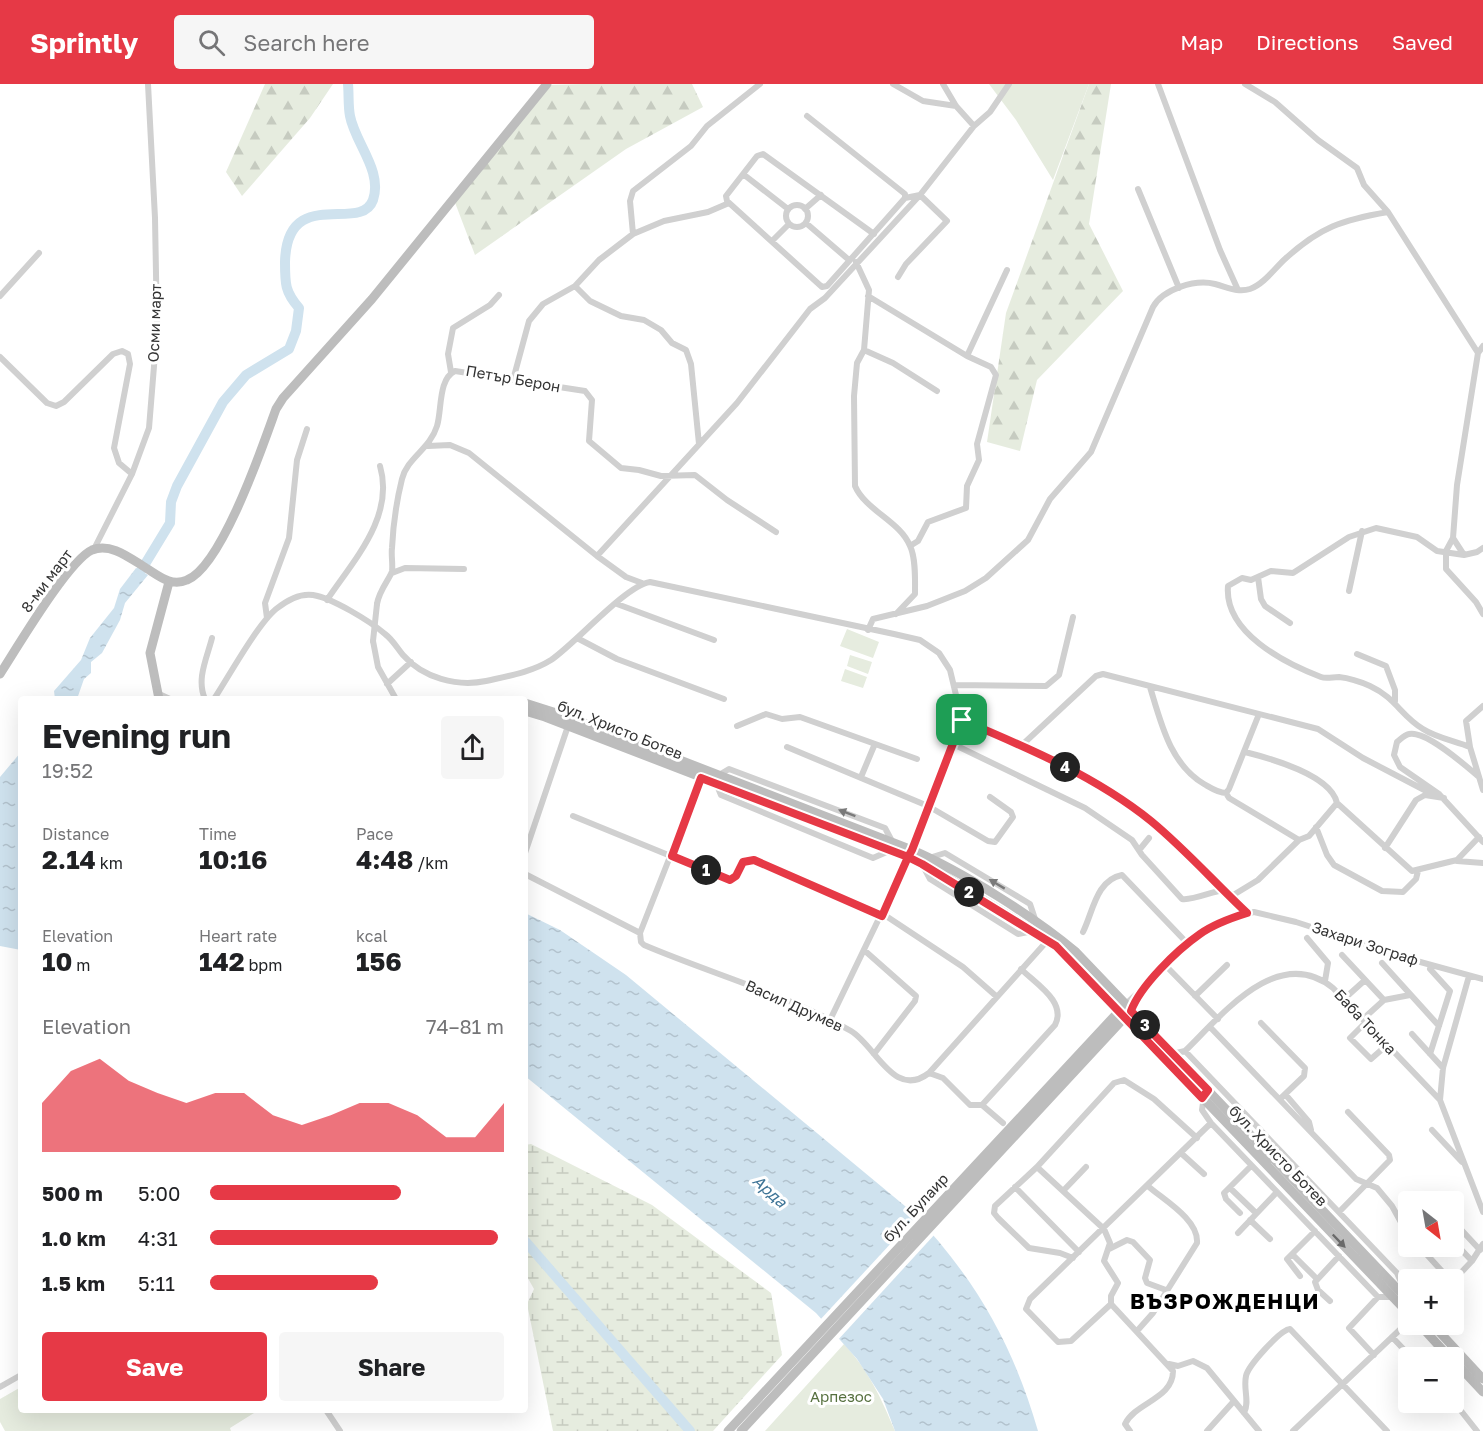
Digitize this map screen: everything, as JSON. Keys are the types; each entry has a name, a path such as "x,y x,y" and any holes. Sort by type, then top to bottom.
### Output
{"main road":[{"path":"159,696 150,653 164,579 188,580 206,563 248,485 276,409 283,398 402,263 547,84"},
{"name":"8-ми март","path":"0,674 62,582 82,557 94,549 111,549 164,579"},
{"name":"бул. Христо Ботев","path":"528,704 569,717 703,774"},
{"name":"бул. Христо Ботев","path":"528,712 718,779 926,861 1076,952 1159,1054 1205,1094 1397,1294"},
{"name":"бул. Христо Ботев","path":"1034,927 1173,1053 1205,1094"},
{"name":"бул. Булаир","path":"741,1431 1124,1011"},
{"name":"бул. Булаир","path":"728,1431 988,1158"},
{"path":"1429,1335 1441,1347"},
{"path":"1442,1335 1483,1379"},
{"path":"1464,1372 1483,1392"}],"street":[{"name":"Осми март","path":"94,549 132,474 149,428 157,328 155,218 148,84"},
{"path":"633,234 630,201 633,191 691,146 707,126 760,84"},
{"path":"893,84 923,101 956,106"},
{"path":"943,84 956,106 974,126"},
{"path":"874,234 764,154 757,156 726,196 729,203 822,287 827,286 920,195 974,126 990,112 1009,84"},
{"path":"1158,84 1220,250 1238,290"},
{"path":"1245,84 1275,102 1318,140 1357,168 1364,185 1388,212 1478,353"},
{"path":"807,116 903,192 905,198"},
{"path":"743,174 788,209"},
{"path":"1138,189 1179,288"},
{"path":"805,209 821,195"},
{"path":"597,556 737,403 810,309 825,298 905,198 920,195"},
{"path":"898,278 906,264 947,221 920,195"},
{"path":"513,380 524,333 535,311 576,286 599,260 633,234 664,221 708,212 729,203"},
{"path":"789,224 786,215 788,209 797,205 805,209 808,214 806,224"},
{"path":"868,630 873,619 927,606 977,584 1028,540 1050,499 1091,452 1156,301 1179,288 1203,282 1238,290 1256,287 1300,246 1325,227 1350,218 1388,212"},
{"path":"772,241 789,224"},
{"path":"789,224 797,227 806,224"},
{"path":"806,224 853,261 869,290 864,350 857,363 854,396 855,486 859,495 891,523 910,546 915,594 896,614"},
{"path":"0,296 39,253"},
{"path":"968,356 1007,270"},
{"path":"576,286 590,301 621,316 644,320 661,330 672,343 686,350 692,364 699,444"},
{"path":"451,372 448,354 453,328 490,305 499,295"},
{"path":"868,296 968,356 991,367 996,375 977,444 979,460 967,486 966,508 928,522 918,541 910,546"},
{"path":"1483,346 1478,353 1457,484 1453,538 1446,551 1446,569 1483,614"},
{"path":"864,350 893,363 937,391"},
{"path":"0,357 47,403 56,405 64,402 113,354 122,351 128,354 130,364 114,448 119,463 132,474"},
{"name":"Петър Берон","path":"394,696 378,667 373,641 377,604 381,587 392,573 392,537 402,478 411,463 428,446 438,423 445,384 451,372 459,370 585,391 592,400 588,436 595,448 621,468 668,476 695,476 776,532"},
{"path":"267,618 265,603 289,538 297,460 307,429"},
{"path":"428,446 450,445 469,453 626,577 644,583 925,643 945,661 954,685 962,720 910,854 830,1020"},
{"path":"327,600 379,519 385,495 380,466"},
{"path":"1470,747 1424,730 1408,718 1395,701 1369,686 1341,677 1323,678 1276,654 1254,640 1238,623 1227,596 1228,586 1235,581 1258,577 1271,571 1293,573 1349,537 1376,528 1417,537 1437,551 1464,555 1478,552 1483,548"},
{"path":"1349,591 1362,531"},
{"path":"1453,538 1464,555"},
{"path":"392,573 405,568 464,568"},
{"path":"1258,577 1265,606 1290,623"},
{"path":"216,696 267,618 294,598 314,596 327,600 384,632 411,662 446,681 485,681 538,666 577,638 644,583"},
{"path":"617,604 714,640"},
{"path":"954,685 1046,686 1059,675 1073,617"},
{"path":"577,638 617,659 724,699"},
{"path":"204,696 201,678 212,639"},
{"path":"1357,654 1386,666 1395,690 1395,701"},
{"path":"387,684 411,662"},
{"path":"1022,745 1100,674 1326,732 1363,758 1430,793 1441,796"},
{"path":"1150,687 1162,726 1179,762 1195,778 1221,793 1226,793 1230,798 1299,840"},
{"path":"1483,706 1466,721 1470,747 1483,790"},
{"path":"737,726 766,714 782,719 800,717 874,746 917,759"},
{"path":"1226,793 1259,714"},
{"path":"962,720 1022,745 1108,790 1150,820 1247,913 1210,928 1188,944 1124,1011"},
{"path":"528,844 568,726"},
{"path":"1456,861 1481,840 1441,796 1408,774 1396,761 1395,749 1403,736 1418,734 1428,738 1480,779"},
{"path":"953,744 1085,808 1132,840 1142,855 1182,899 1189,901 1205,893 1223,890"},
{"path":"861,777 874,746"},
{"path":"787,747 928,806 988,841 995,842 1013,818 1011,812 990,797"},
{"path":"1245,752 1296,768 1329,789 1337,803 1407,868 1418,871 1436,863 1456,861 1483,863"},
{"path":"718,779 729,769 885,828 891,847"},
{"path":"640,933 703,774"},
{"path":"1385,848 1416,800 1425,795 1441,796"},
{"path":"1230,897 1258,880 1299,840 1310,836 1337,803"},
{"path":"573,816 730,880 736,876 743,862 754,860 882,915 963,967 996,996"},
{"path":"1316,827 1329,860 1382,891 1403,892 1416,879 1418,871"},
{"path":"1140,849 1149,838"},
{"path":"926,861 942,852 955,858 1030,904 1034,927"},
{"path":"1083,932 1097,894 1114,877 1122,875 1188,944"},
{"name":"Васил Друмев","path":"528,876 640,933 641,942 644,945 830,1020 854,1033 889,1072 902,1080 916,1081 928,1073"},
{"name":"Захари Зограф","path":"1247,913 1254,912 1296,922 1483,979"},
{"path":"1306,938 1328,963 1325,981"},
{"path":"1004,1123 981,1105 970,1105 943,1078 928,1073 1048,940"},
{"path":"864,950 912,991 916,998 874,1054"},
{"path":"1341,956 1384,1000"},
{"path":"1382,963 1439,1026"},
{"path":"1195,996 1227,964"},
{"path":"1166,966 1218,1019"},
{"path":"981,1105 1055,1025 1059,1015 1056,1003 1021,969"},
{"path":"1430,969 1450,991 1430,1054"},
{"name":"Баба Тонка","path":"1185,1051 1244,995 1273,977 1294,974 1325,981 1440,1100"},
{"path":"1469,976 1443,1068 1440,1100 1483,1212"},
{"path":"1344,999 1365,981"},
{"path":"1387,1045 1371,1059 1350,1038 1384,1000 1410,995"},
{"path":"1262,1023 1305,1068 1304,1076 1283,1097"},
{"path":"1210,1027 1283,1097 1356,1179 1377,1188 1398,1217"},
{"path":"1412,1034 1443,1068"},
{"path":"1159,1054 1185,1051 1397,1273 1402,1284 1397,1294 1378,1298 1349,1328 1374,1355"},
{"path":"1073,1258 1060,1252 1029,1248 998,1218 994,1212 995,1206 1036,1167 1116,1081 1124,1080 1154,1099 1197,1138"},
{"path":"1205,1094 1202,1110 1211,1123 1378,1298"},
{"path":"1339,1212 1388,1163 1390,1157 1348,1112"},
{"path":"1111,1304 1065,1343 1058,1341 1031,1317 1026,1309 1030,1299 1149,1187 1211,1123"},
{"path":"1432,1130 1463,1162"},
{"path":"1182,1154 1204,1174"},
{"path":"1240,1213 1224,1197 1251,1166"},
{"path":"1036,1167 1104,1229 1108,1237 1109,1249 1104,1261 1118,1283 1111,1296 1111,1304 1169,1364 1173,1371 1173,1381 1167,1388 1130,1414 1125,1424 1130,1431"},
{"path":"1063,1191 1086,1167"},
{"path":"1015,1187 1079,1252"},
{"path":"1137,1331 1153,1313 1197,1243 1198,1234 1191,1224 1149,1187"},
{"path":"1230,1188 1256,1213"},
{"path":"1238,1233 1277,1192"},
{"path":"1250,1220 1270,1239"},
{"path":"1300,1276 1287,1261 1315,1231"},
{"path":"1464,1231 1481,1247 1464,1269"},
{"path":"1109,1249 1127,1240 1133,1242 1150,1260 1145,1278 1147,1283 1166,1290"},
{"path":"1464,1253 1472,1261"},
{"path":"1292,1254 1317,1279"},
{"path":"1330,1301 1316,1287 1317,1279 1339,1256"},
{"path":"1430,1257 1441,1269"},
{"path":"1244,1413 1248,1404 1246,1372 1284,1329 1290,1329 1387,1431"},
{"path":"1293,1431 1398,1331"},
{"path":"1392,1337 1402,1347"},
{"path":"1169,1364 1201,1363 1259,1431"},
{"path":"0,1387 18,1377"},
{"path":"1207,1431 1234,1401"},
{"path":"328,1413 340,1431"},
{"path":"1463,1413 1477,1431"}],"green space":[{"path":"265,84 333,84 310,118 242,196 226,172"},
{"path":"692,84 703,107 626,149 475,255 454,200 546,85"},
{"path":"989,84 1089,84 1053,180 1016,120"},
{"path":"1089,84 1111,84 1089,224 1123,291 1037,380 1020,451 987,442 1006,313"},
{"path":"847,629 879,642 873,658 840,646"},
{"path":"850,655 872,662 868,674 847,666"},
{"path":"845,669 867,677 863,688 841,681"},
{"path":"528,1144 652,1205 771,1293 782,1355 713,1431 553,1431 528,1309 528,1302 534,1289 528,1278"},
{"name":"Арпезос","path":"844,1344 861,1364 874,1385 895,1431 765,1431"},
{"path":"18,1389 18,1413 254,1413 230,1428 231,1431 5,1431 0,1422 0,1399"}],"water":[{"path":"136,568 148,575 125,603 120,620 102,653 91,662 91,673 84,679 78,696 55,696 54,691 81,660 90,638 114,608 120,589"},
{"path":"18,756 18,949 0,946 0,777"},
{"name":"Арда","path":"528,914 560,930 626,975 911,1211 954,1261 989,1313 1016,1369 1038,1431 895,1431 883,1399 857,1359 816,1313 528,1078"}],"pier":[{"path":"918,1214 936,1233 837,1341 819,1321"}],"waterway":[{"path":"139,574 170,523 171,502 177,486 223,402 246,375 289,349 296,331 299,308 288,292 286,282 285,262 289,238 298,224 311,217 354,213 366,209 373,200 374,178 349,112 348,84"},
{"path":"528,1244 690,1431"}],"district":[{"name":"ВЪЗРОЖДЕНЦИ","path":"1225,1302"}],"route":[{"path":"962,720 912,850 908,857 882,916 754,860 749,859 743,862 734,879 730,880 672,856 701,778 908,857 945,876 1056,946 1202,1098 1208,1090 1131,1011 1136,996 1200,934 1233,917 1247,913 1167,834 1108,790 1022,745 962,720"}]}
